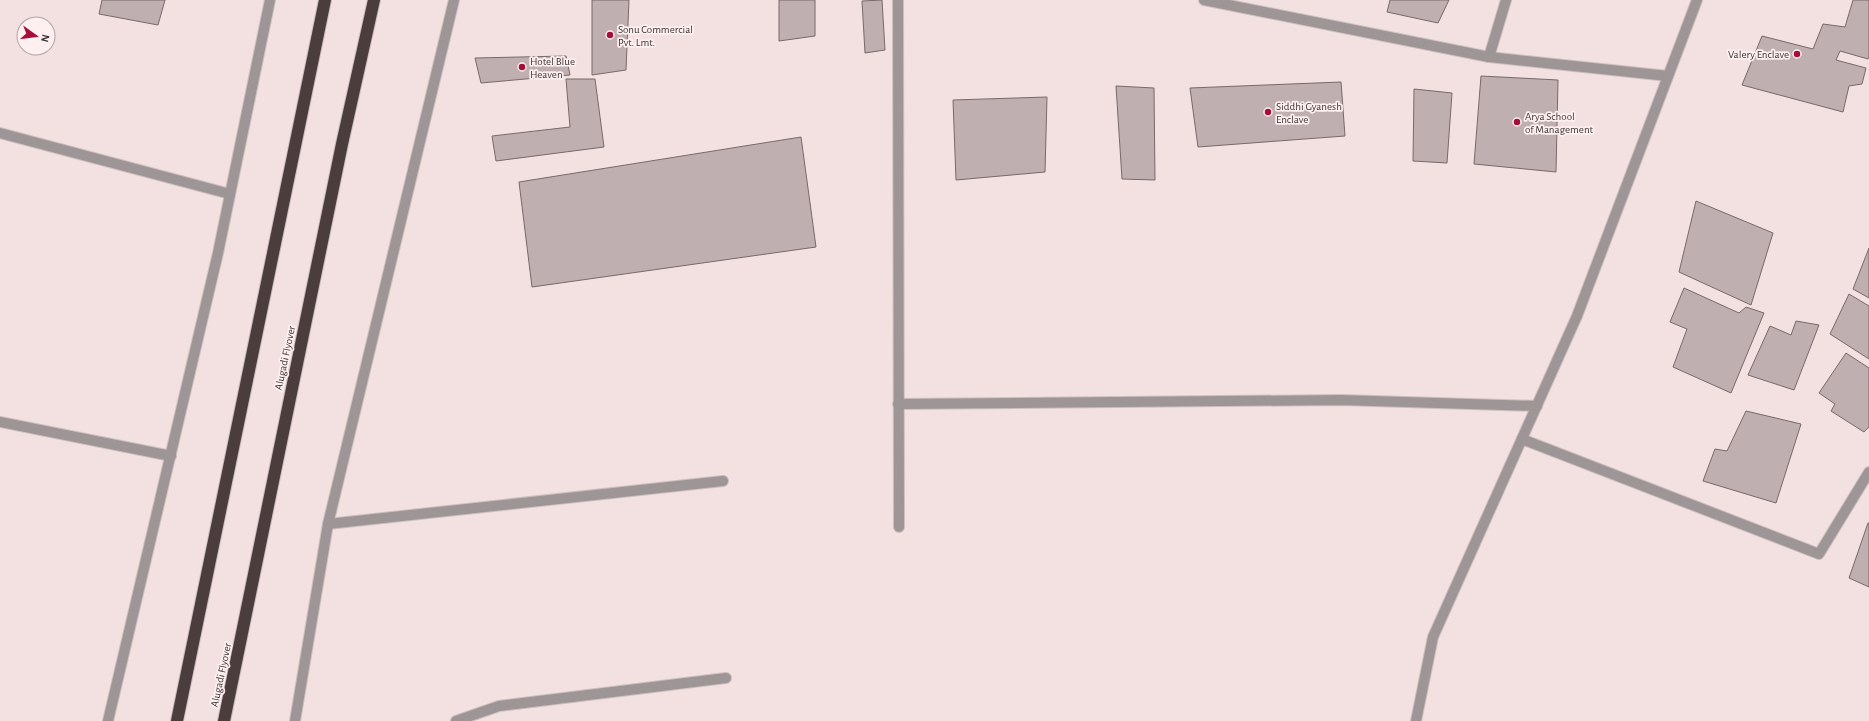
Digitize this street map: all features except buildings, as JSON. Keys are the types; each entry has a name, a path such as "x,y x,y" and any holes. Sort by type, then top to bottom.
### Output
{"highway":[{"path":"177,721 325,0"},
{"name":"Alugadi Flyover","path":"224,721 340,151 374,0"}],"street":[{"path":"108,721 218,253 270,0"},
{"path":"295,721 328,524 454,0"},
{"path":"898,0 899,527"},
{"path":"1204,0 1490,57 1668,76"},
{"path":"1490,57 1506,0"},
{"path":"1416,721 1433,637 1577,316 1697,0"},
{"path":"0,133 230,194"},
{"path":"898,404 1341,400 1537,406"},
{"path":"0,422 171,456"},
{"path":"1522,439 1819,554 1869,472"},
{"path":"328,524 723,481"},
{"path":"456,721 499,706 726,678"}],"place":[{"name":"Sonu Commercial Pvt. Lmt.","path":"610,35"},
{"name":"Valery Enclave","path":"1797,54"},
{"name":"Hotel Blue Heaven","path":"522,67"},
{"name":"Siddhi Gyanesh Enclave","path":"1268,112"},
{"name":"Arya School of Management","path":"1517,122"}]}
